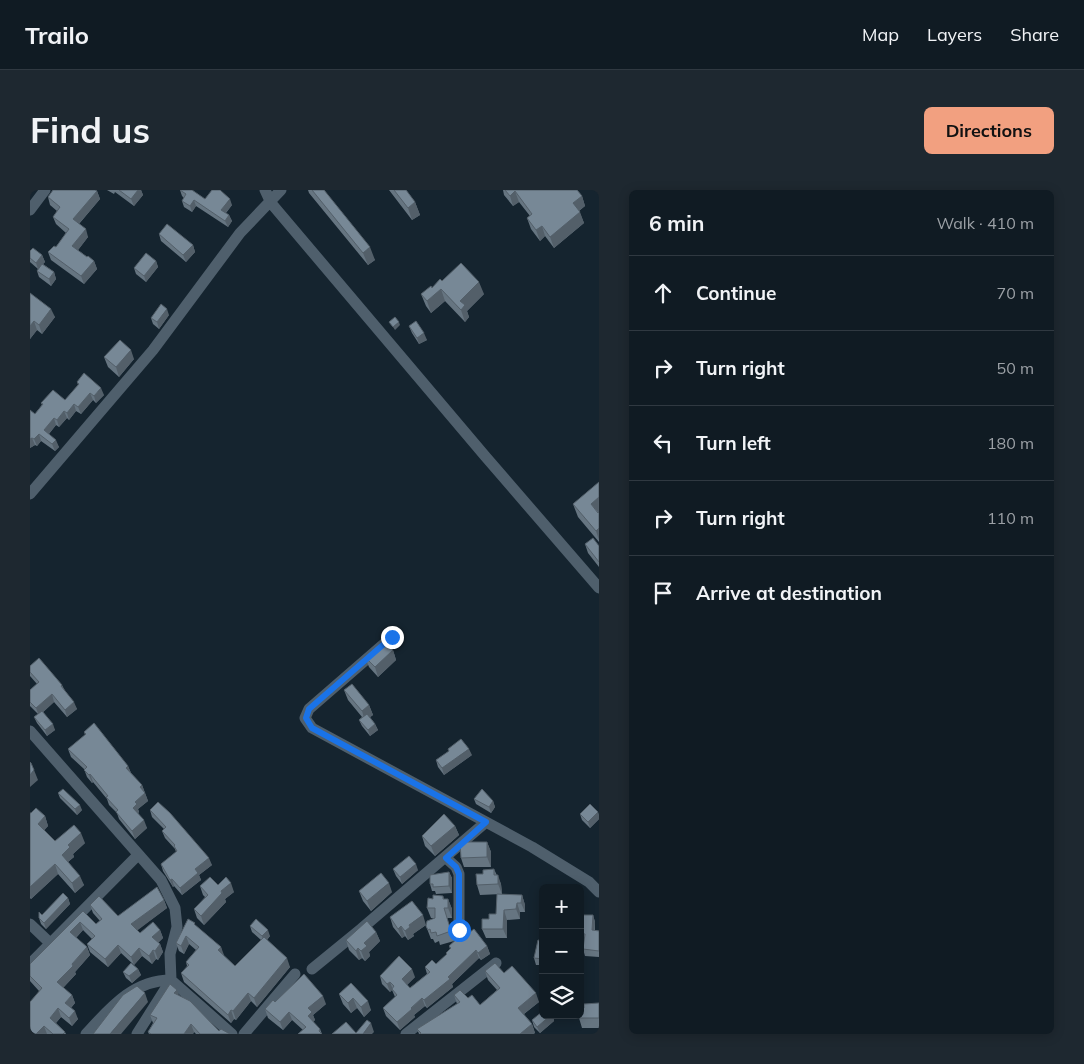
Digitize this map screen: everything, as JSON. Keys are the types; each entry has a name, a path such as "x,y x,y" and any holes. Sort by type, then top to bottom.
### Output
{"street":[{"path":"30,210 45,190"},
{"path":"265,190 271,203 599,588"},
{"path":"30,494 153,350 240,233 282,190"},
{"path":"392,637 309,709 306,718 312,728 486,822 590,882 599,892"},
{"path":"30,731 161,880 175,908 177,927 170,954 171,980 137,1034"},
{"path":"312,968 446,858 486,822"},
{"path":"30,964 138,855"},
{"path":"446,858 456,867 459,874 459,930"},
{"path":"30,924 50,943"},
{"path":"406,1034 496,963"},
{"path":"244,1034 295,974"},
{"path":"86,1034 128,992 146,983 158,980 171,980 232,1034"}],"building":[{"path":"53,190 97,191 73,219 86,229 72,246 94,261 81,276 48,252 54,246 56,247 69,229 53,217 60,207 48,197"},
{"path":"119,190 138,190 131,199"},
{"path":"180,190 192,190 205,199 212,190 220,190 230,199 221,210 229,215 225,221 194,200 190,206 182,201 186,194"},
{"path":"312,190 324,190 370,247 363,253"},
{"path":"394,190 406,190 415,202 408,208"},
{"path":"505,190 577,190 582,196 573,203 580,212 550,237 542,226 536,230 527,218 532,214 515,191 510,196"},
{"path":"167,224 193,245 183,255 159,234"},
{"path":"33,248 42,255 36,263 30,258 30,251"},
{"path":"146,253 156,261 144,276 134,268"},
{"path":"461,263 479,282 460,301 465,305 461,310 441,289 427,301 421,294 431,286 432,288 440,279 442,281"},
{"path":"42,264 54,272 49,279 37,271"},
{"path":"30,293 51,309 39,325 34,321 30,326"},
{"path":"161,304 167,309 157,322 151,318"},
{"path":"395,317 399,322 393,327 389,322"},
{"path":"416,321 424,333 417,338 409,326"},
{"path":"120,340 131,350 116,367 104,357"},
{"path":"84,373 101,388 94,396 90,393 78,407 74,404 67,413 64,411 57,420 54,418 44,430 56,440 52,444 39,434 34,439 30,439 30,410 35,414 43,404 41,403 53,390 65,400 79,384 77,382"},
{"path":"599,482 599,497 591,504 599,512 599,528 596,531 573,504"},
{"path":"593,538 599,546 599,562 585,544"},
{"path":"384,641 393,650 375,667 365,657"},
{"path":"39,658 74,702 65,710 52,694 36,708 30,702 30,690 39,682 30,672 30,666"},
{"path":"352,684 369,705 362,711 344,690"},
{"path":"42,711 53,724 45,730 34,717"},
{"path":"367,714 375,724 368,730 359,720"},
{"path":"94,723 128,766 126,768 142,785 140,787 145,793 135,802 137,804 133,808 144,820 132,831 116,812 118,810 106,797 108,796 90,774 84,770 87,767 68,749 86,734 84,732"},
{"path":"461,739 469,749 442,768 436,760"},
{"path":"30,762 34,770 30,775"},
{"path":"63,789 80,805 75,809 58,793"},
{"path":"482,789 493,801 489,807 474,799"},
{"path":"158,802 209,858 195,869 198,873 180,888 172,879 170,880 161,864 177,851 175,845 162,831 166,827 150,810"},
{"path":"590,804 598,812 588,822 580,814"},
{"path":"36,808 45,816 38,824 55,841 74,825 81,833 68,845 70,847 62,855 80,876 72,883 55,864 30,887 30,813"},
{"path":"444,814 455,826 431,846 422,836"},
{"path":"460,842 487,842 487,857 461,858"},
{"path":"409,856 416,864 400,877 393,869"},
{"path":"494,869 494,875 498,875 498,884 477,885 476,874 483,874 483,870"},
{"path":"449,872 449,886 433,887 433,884 430,884 430,875"},
{"path":"381,873 389,883 367,901 359,891"},
{"path":"210,877 218,885 226,877 231,883 221,891 222,893 201,916 194,909 208,895 200,886"},
{"path":"157,887 164,900 131,924 140,933 153,922 160,930 152,937 160,944 155,951 153,950 149,956 139,948 131,957 118,945 105,959 87,944 95,936 80,922 70,932 87,947 72,964 73,966 57,982 72,995 65,1003 75,1011 69,1018 58,1008 50,1018 65,1032 63,1034 53,1034 44,1026 36,1034 30,1034 30,1002 42,988 30,976 30,964 83,911 96,924 102,919 90,905 99,896 118,916"},
{"path":"63,893 68,898 44,923 39,918 39,912 42,915"},
{"path":"497,894 522,895 521,903 517,903 516,909 504,910 503,929 482,929 482,919 489,919 489,914 496,914"},
{"path":"433,895 443,896 443,899 448,899 448,908 444,908 451,931 437,936 436,932 431,933 430,929 428,930 426,926 427,921 435,918 435,908 427,908 428,898 433,899"},
{"path":"412,901 423,915 409,925 410,927 405,931 401,926 398,929 390,917"},
{"path":"584,915 593,915 592,930 599,931 599,951 584,949"},
{"path":"188,919 221,947 218,950 235,966 264,937 287,958 254,998 248,993 228,1015 181,973 189,965 186,962 199,947 186,936 181,946 176,943"},
{"path":"256,919 268,930 262,936 250,926"},
{"path":"367,921 376,932 364,943 367,946 361,951 358,948 356,951 346,940"},
{"path":"474,929 487,946 478,953 476,950 448,977 450,979 424,1000 422,998 397,1022 383,1008 397,995 392,989 394,986 390,982 387,984 380,976 399,956 412,969 402,979 410,988 430,972 425,967 432,960 436,964 447,954 451,948 449,946 459,937 461,939"},
{"path":"538,940 539,940 539,959 534,958"},
{"path":"131,963 138,969 129,976 123,972"},
{"path":"495,963 504,973 512,966 536,993 518,1008 532,1024 520,1034 420,1034 417,1029 460,1002 454,995 460,990 468,998 472,995 480,1005 500,988 485,971"},
{"path":"304,974 323,996 308,1008 312,1012 308,1016 322,1034 298,1034 306,1027 289,1012 280,1022 265,1009"},
{"path":"351,983 368,1001 361,1007 353,998 348,1003 339,994"},
{"path":"170,984 177,990 174,993 190,1001 219,1031 221,1029 230,1034 200,1034 191,1024 184,1034 151,1034 148,1032 157,1018 150,1015"},
{"path":"137,986 145,993 110,1034 93,1034 123,995"},
{"path":"599,1003 599,1018 584,1018 584,1004"},
{"path":"539,1014 539,1019 546,1019 537,1027 532,1020"},
{"path":"367,1020 371,1023 363,1034 332,1034 346,1022 356,1033"}],"route":[{"path":"392,637 309,709 306,718 312,728 486,822 446,858 456,867 459,874 459,930"}]}
